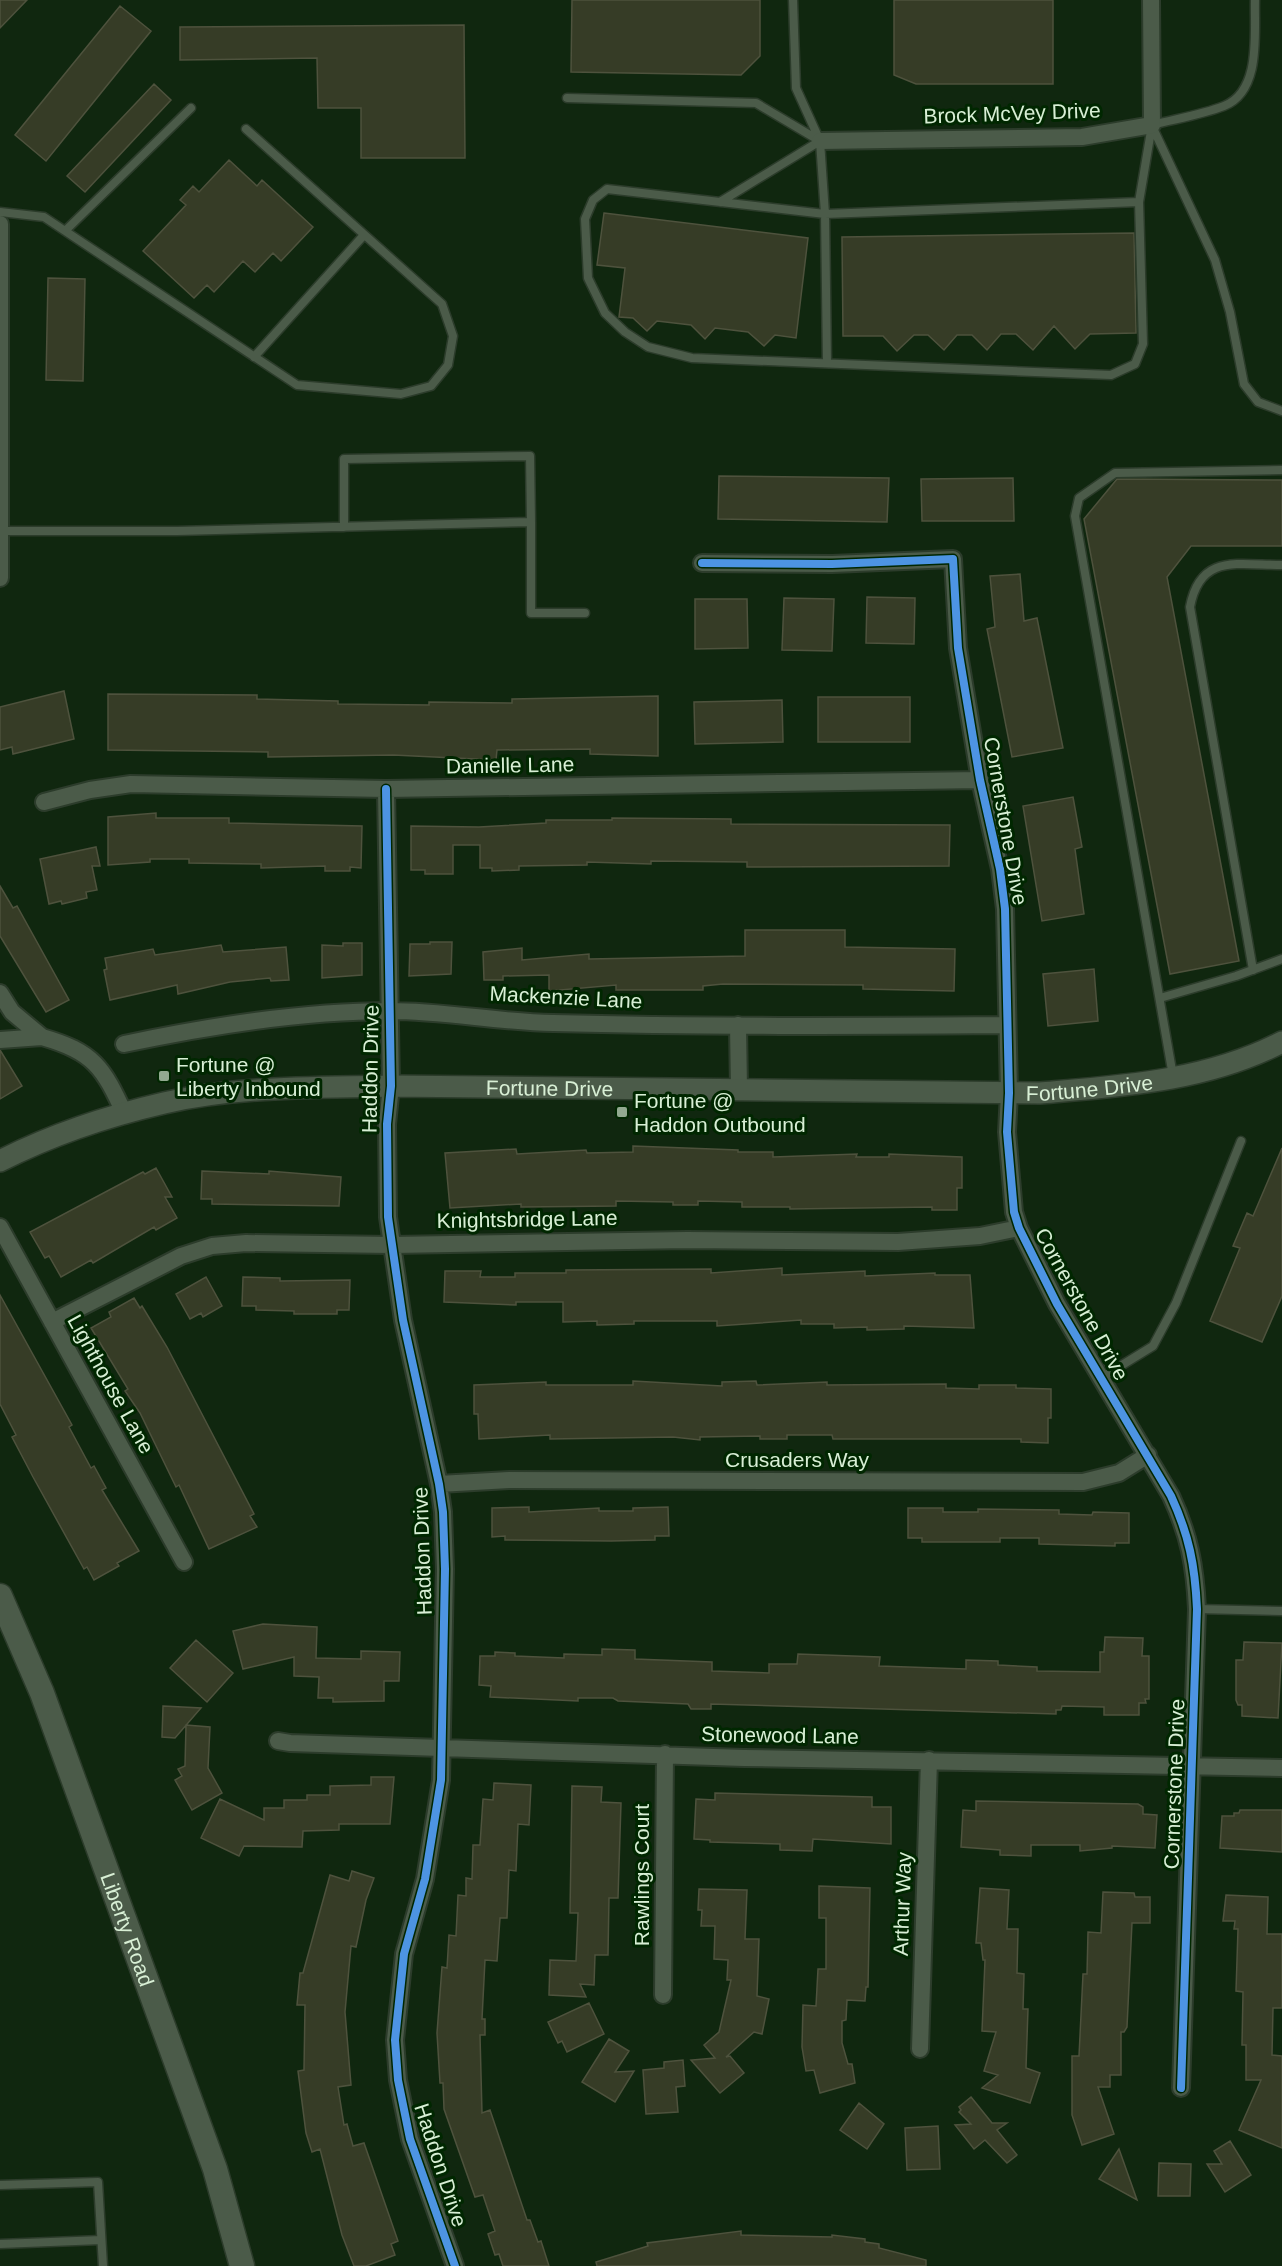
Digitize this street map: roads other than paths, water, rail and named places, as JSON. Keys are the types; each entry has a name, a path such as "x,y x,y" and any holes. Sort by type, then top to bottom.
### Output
{"main road":[{"name":"Liberty Road","path":"0,1596 42,1693 215,2169 242,2266"}],"street":[{"path":"1151,0 1152,125"},
{"name":"Brock McVey Drive","path":"820,141 1082,137 1152,125"},
{"path":"0,224 2,531 0,578"},
{"name":"Cornerstone Drive","path":"702,563 832,564 953,558 958,648 1005,909 1009,1093 1006,1132 1010,1179 1019,1228 1040,1272 1148,1455 1184,1523 1193,1559 1197,1608 1181,2088"},
{"name":"Danielle Lane","path":"44,802 90,790 131,784 386,789 980,780"},
{"name":"Haddon Drive","path":"386,789 391,1086 386,1168 392,1245 403,1320 439,1484 443,1512 445,1569 441,1746 437,1812 425,1879 404,1954 395,2040 398,2080 410,2139 455,2266"},
{"path":"0,993 12,1012 42,1037 82,1051 99,1067 111,1085 125,1115"},
{"name":"Mackenzie Lane","path":"124,1044 172,1034 305,1016 390,1011 473,1015 550,1023 1007,1025"},
{"path":"738,1025 739,1090"},
{"path":"0,1040 42,1037"},
{"name":"Fortune Drive","path":"0,1161 53,1138 165,1103 226,1094 391,1086 1009,1093 1111,1087 1174,1078 1231,1062 1282,1042"},
{"name":"Lighthouse Lane","path":"0,1227 184,1562"},
{"name":"Knightsbridge Lane","path":"52,1322 181,1257 212,1246 246,1243 392,1245 687,1240 898,1242 959,1238 1019,1228"},
{"name":"Crusaders Way","path":"439,1484 509,1480 1072,1482 1119,1473 1148,1455"},
{"name":"Stonewood Lane","path":"278,1741 361,1746 441,1746 665,1754 1282,1768"},
{"name":"Rawlings Court","path":"663,1995 665,1754"},
{"name":"Arthur Way","path":"920,2049 929,1760"}],"lane":[{"path":"793,0 796,88 820,141 825,214 827,363"},
{"path":"1152,125 1226,105 1240,93 1249,80 1254,59 1255,0"},
{"path":"567,98 756,103 820,141"},
{"path":"65,231 191,108"},
{"path":"1139,202 825,214 607,189 593,200 585,219 588,278 605,313 625,332 648,347 692,358 1112,375 1135,364 1143,344 1139,202 1152,125"},
{"path":"1152,125 1215,260 1230,312 1244,384 1257,402 1282,411"},
{"path":"0,212 44,217 297,385 401,394 431,386 448,365 453,336 442,304 246,129"},
{"path":"720,202 820,141"},
{"path":"254,357 364,235"},
{"path":"344,527 345,459 530,456 531,613 585,613"},
{"path":"1174,1078 1075,516 1079,498 1115,473 1282,470"},
{"path":"2,531 177,531 531,522"},
{"path":"1253,970 1190,607 1194,587 1204,573 1218,565 1282,565"},
{"path":"1160,998 1282,959"},
{"path":"1101,1378 1153,1346 1176,1303 1241,1141"},
{"path":"1197,1608 1282,1611"},
{"path":"0,2185 98,2182 103,2266"},
{"path":"0,2244 101,2240"}],"place":[{"name":"Fortune @ Liberty Inbound","path":"164,1076"},
{"name":"Fortune @ Haddon Outbound","path":"622,1112"}]}
